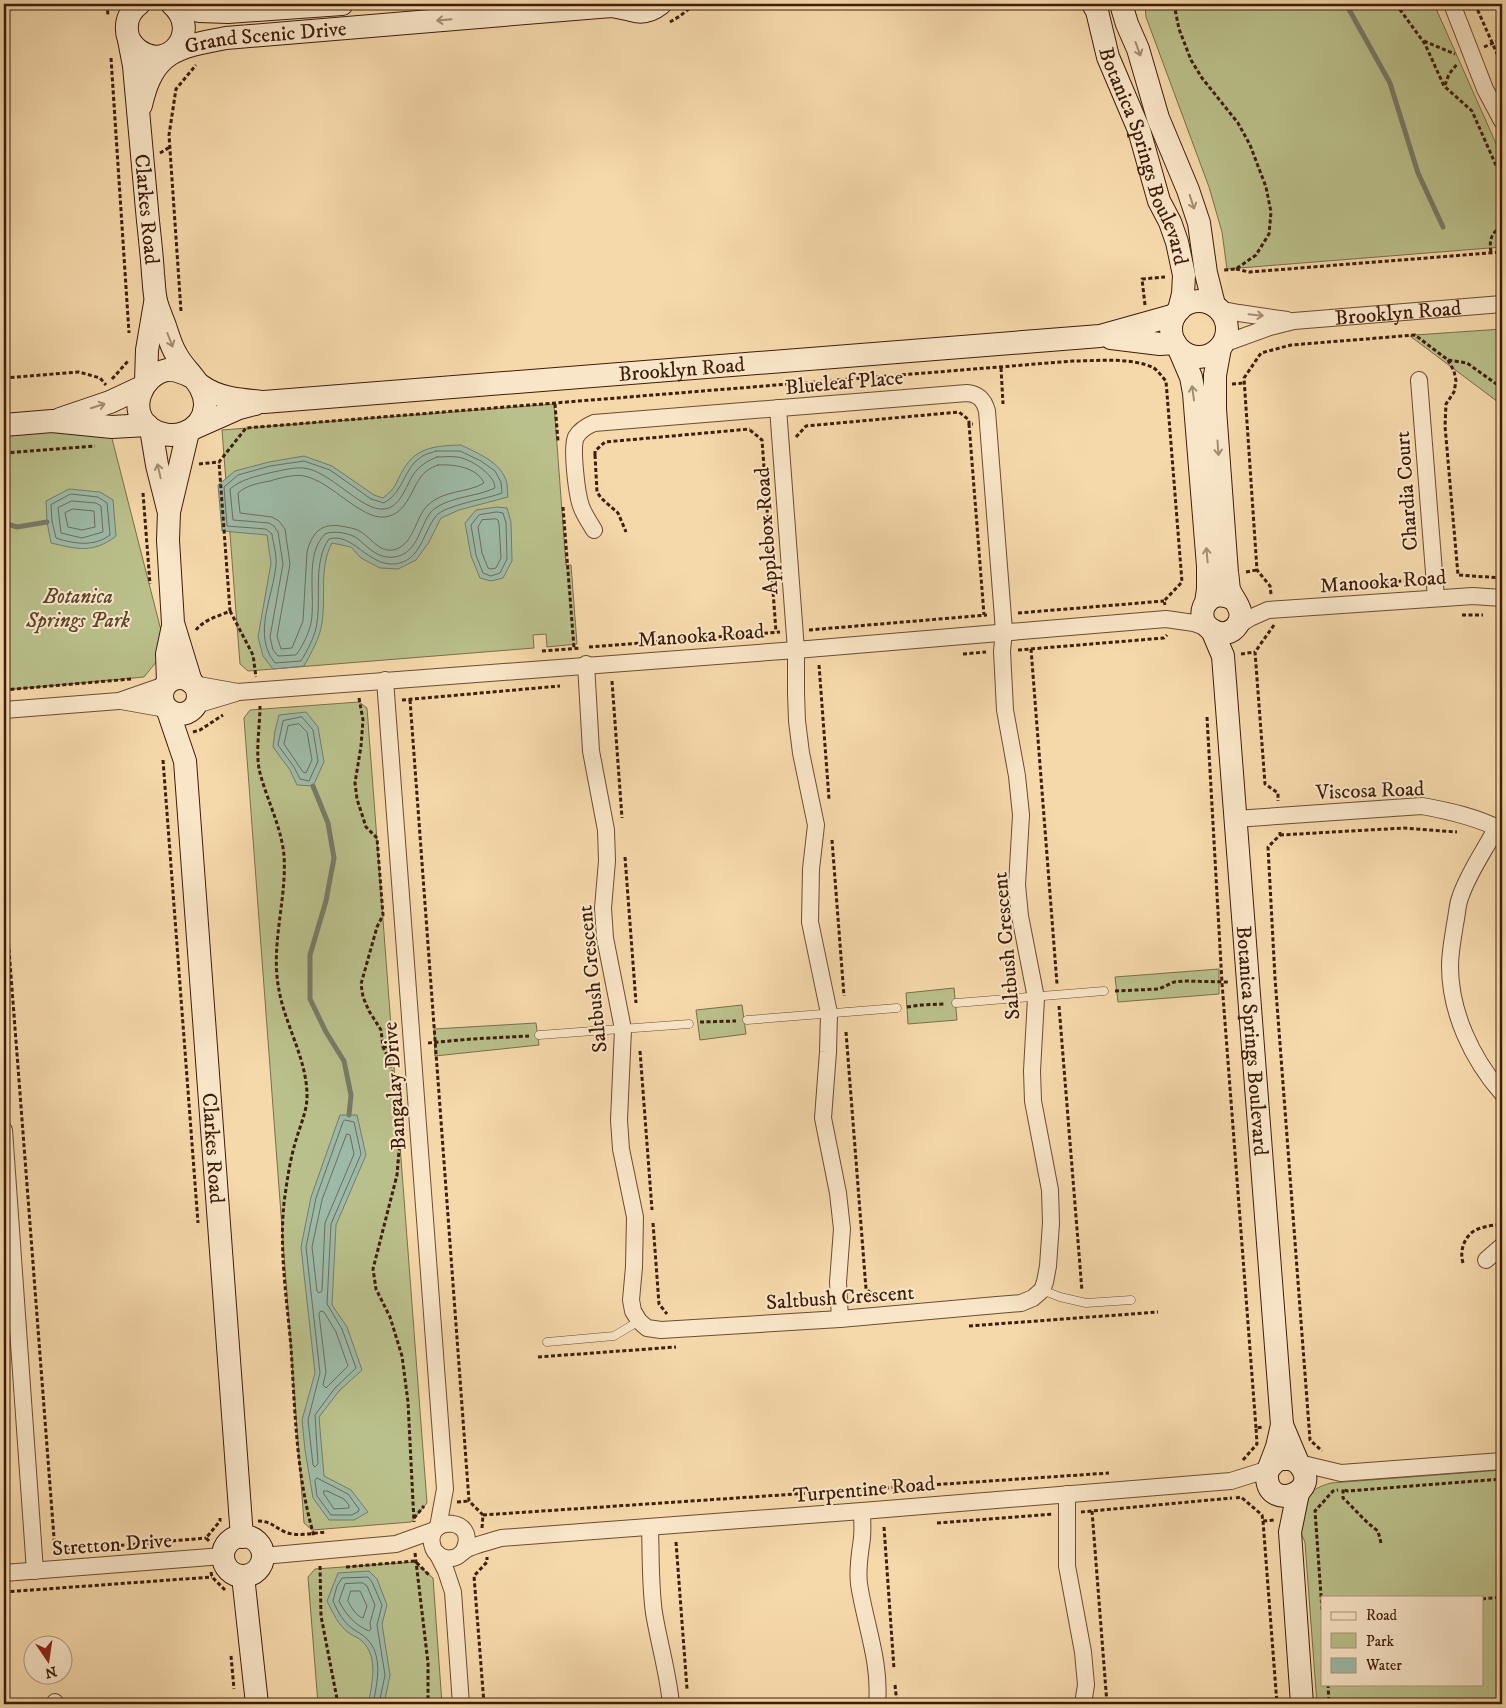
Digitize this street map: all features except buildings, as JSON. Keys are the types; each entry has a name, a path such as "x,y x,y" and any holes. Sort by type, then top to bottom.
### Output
{"street":[{"name":"Grand Scenic Drive","path":"174,4 199,11 228,12 342,4"},
{"name":"Clarkes Road","path":"139,118 144,91 156,65 177,47 182,39 185,29 184,19 174,4"},
{"name":"Grand Scenic Drive","path":"169,53 201,42 226,38 612,6 626,7 645,12 654,9 660,4"},
{"name":"Botanica Springs Boulevard","path":"1093,4 1097,12 1108,57 1139,130 1159,202 1170,222 1177,242 1184,275 1183,294 1177,312"},
{"name":"Botanica Springs Boulevard","path":"1121,4 1138,49 1158,118 1188,190 1199,223 1206,273 1216,307"},
{"path":"1452,4 1485,89 1502,121"},
{"name":"Clarkes Road","path":"131,17 134,47 146,55 160,56 169,53"},
{"name":"Clarkes Road","path":"131,17 156,300 176,354 196,381"},
{"name":"Clarkes Road","path":"144,384 147,350 156,300"},
{"path":"1205,302 1216,307 1223,314 1228,329 1215,375 1215,409 1227,574 1229,588 1240,610 1241,617 1223,629 1203,618 1208,589 1208,566 1194,393 1190,377 1171,329 1177,312 1186,304 1205,302"},
{"name":"Brooklyn Road","path":"1222,346 1270,327 1294,321 1497,305"},
{"name":"Brooklyn Road","path":"1216,307 1239,314 1294,321"},
{"name":"Brooklyn Road","path":"196,381 211,393 235,400 264,402 1100,336 1147,323 1177,312"},
{"name":"Brooklyn Road","path":"1100,336 1177,346"},
{"path":"1177,346 1186,354 1204,357 1213,354 1222,346"},
{"path":"52,421 108,393 144,384 156,374 168,370 181,371 196,381 204,396 205,408 201,418 191,430 176,436 163,435 149,427 141,417 138,407 139,397 144,384"},
{"name":"Chardia Court","path":"1419,380 1436,598"},
{"name":"Blueleaf Place","path":"594,530 582,508 567,457 574,446 576,436 587,426 594,423 973,393 985,402 988,422 1004,632"},
{"name":"Brooklyn Road","path":"191,430 239,408 264,402"},
{"name":"Applebox Road","path":"778,408 795,631 796,693 801,753 816,825 811,869 810,922 829,1013 823,1118 838,1193 842,1229 838,1282 840,1319"},
{"path":"4,425 52,421 112,436 149,427"},
{"name":"Clarkes Road","path":"149,427 169,512"},
{"name":"Clarkes Road","path":"191,430 180,465 169,512 169,568 173,623 194,695 185,761 234,1527"},
{"path":"1205,604 1215,596 1221,595 1234,600"},
{"name":"Manooka Road","path":"1234,600 1270,605 1472,596 1502,598"},
{"name":"Manooka Road","path":"1166,619 1205,604"},
{"name":"Manooka Road","path":"194,695 586,664 796,650 1166,619 1223,629 1250,618 1270,605"},
{"name":"Clarkes Road","path":"173,623 167,654 156,684 162,689 161,700 167,710 185,761"},
{"name":"Botanica Springs Boulevard","path":"1223,629 1223,656 1235,819 1282,1425 1269,1469"},
{"name":"Saltbush Crescent","path":"586,664 591,751 606,830 607,861 603,908 605,938 630,1028 619,1120 621,1149 635,1217 631,1300 633,1312 638,1321 646,1328 667,1330 840,1319 1021,1303 1033,1298 1042,1290 1045,1282 1051,1223 1050,1190 1033,1101 1032,1071 1036,998 1020,916 1017,885 1021,815 1017,776 1005,710 1002,651 1004,632"},
{"path":"4,710 119,701 167,710 179,715 185,714 194,695 179,678 156,684 119,701"},
{"name":"Bangalay Drive","path":"385,680 445,1489 436,1528"},
{"name":"Viscosa Road","path":"1235,819 1422,806 1450,810 1482,820 1496,833"},
{"path":"1496,833 1471,874 1460,898 1450,966 1454,1002 1462,1028 1476,1058 1502,1093"},
{"path":"4,1130 36,1571"},
{"path":"1486,1260 1502,1246"},
{"name":"Botanica Springs Boulevard","path":"1282,1425 1298,1463"},
{"path":"1290,1532 1275,1493 1267,1482 1269,1469 1279,1460 1286,1458 1298,1463 1341,1472 1502,1461"},
{"path":"1298,1463 1304,1473 1305,1480 1298,1492 1290,1532 1302,1704"},
{"name":"Turpentine Road","path":"460,1526 472,1546 501,1538 1231,1481 1269,1469"},
{"path":"1275,1493 1285,1496 1298,1492 1341,1472"},
{"name":"Turpentine Road","path":"1231,1481 1275,1493"},
{"name":"Bangalay Drive","path":"445,1489 460,1526"},
{"path":"1067,1494 1067,1566 1084,1652 1086,1685 1083,1704"},
{"path":"862,1511 862,1537 858,1560 859,1582 876,1657 877,1704"},
{"path":"396,1544 447,1523 460,1526"},
{"path":"234,1527 254,1540 262,1550 262,1562 255,1572 243,1576 237,1575 227,1568 217,1557 231,1541 234,1527"},
{"path":"650,1527 651,1587 654,1613 667,1672 671,1704"},
{"path":"436,1528 431,1540 435,1552 446,1571 453,1592 461,1704"},
{"path":"263,1556 396,1544 435,1552 441,1557 452,1558 472,1546"},
{"path":"453,1592 472,1546"},
{"name":"Stretton Drive","path":"4,1574 217,1557"},
{"path":"243,1576 257,1704"}],"lane":[{"path":"956,1003 1104,991"},
{"path":"747,1020 897,1008"},
{"path":"539,1035 689,1024"},
{"path":"1042,1290 1060,1297 1086,1303 1131,1300"},
{"path":"547,1342 614,1336 638,1321"}],"path":[{"path":"1174,4 1179,29 1191,60 1202,78 1238,123 1250,145 1266,187 1271,212 1269,234 1256,255 1236,269"},
{"path":"1396,4 1423,41 1444,86 1472,111 1502,179"},
{"path":"1475,4 1502,65"},
{"path":"1423,41 1452,54 1459,54"},
{"path":"181,318 169,135 176,89 195,65 202,62"},
{"path":"115,103 129,340"},
{"path":"1491,252 1490,242 1493,234 1502,226"},
{"path":"1206,273 1236,269 1249,272 1502,252"},
{"path":"1147,323 1142,280 1184,275"},
{"path":"1280,835 1278,793 1265,784 1255,652 1274,626 1270,605 1270,586 1258,570 1244,378 1261,353 1291,345 1415,335 1448,360 1454,371 1456,381 1454,392 1446,404 1445,426 1458,575"},
{"path":"4,378 79,372 100,378 108,393 130,358"},
{"path":"256,674 253,655 230,611 218,462 246,428 1073,361 1115,360 1137,363 1153,367 1166,381 1182,582 1164,601 574,648 563,505"},
{"path":"1448,360 1467,363 1502,388"},
{"path":"969,424 1004,421 1001,368"},
{"path":"555,404 567,457 595,455 597,492 618,513 624,523 626,532"},
{"path":"796,438 806,426 960,412 969,420 984,616"},
{"path":"750,430 762,440 776,632"},
{"path":"4,453 112,436"},
{"path":"180,465 218,462"},
{"path":"142,488 150,586"},
{"path":"1348,587 1458,575 1502,578"},
{"path":"1270,605 1281,594"},
{"path":"1164,601 1167,635"},
{"path":"193,636 197,627 230,611"},
{"path":"959,654 1164,638 1167,635 1174,634"},
{"path":"796,667 824,664"},
{"path":"349,699 387,698 410,700 621,680"},
{"path":"611,681 622,820"},
{"path":"4,690 156,684"},
{"path":"359,698 362,720 362,746 355,783 357,799 363,812 366,827 377,838 383,915 377,927 362,984 363,997 381,1030 383,1047 388,1058 400,1103"},
{"path":"410,700 469,1501 484,1515 1110,1473"},
{"path":"270,705 260,706 260,772 277,824 283,852 284,880 276,963 278,988 305,1076 307,1095 305,1114 289,1165 284,1206 284,1263 304,1494 319,1550 321,1616 338,1704"},
{"path":"1206,708 1222,982 1256,1428"},
{"path":"190,732 200,730 231,710"},
{"path":"162,753 198,1226"},
{"path":"1323,1452 1310,1440 1308,1423 1275,978 1268,847 1280,835 1404,828 1496,833"},
{"path":"624,850 630,1028 659,1304 666,1312 669,1348"},
{"path":"4,884 54,1550 206,1538 234,1527 266,1521 285,1532 295,1534 314,1533"},
{"path":"1104,991 1158,989 1174,982 1184,981 1222,982"},
{"path":"897,1008 956,1003"},
{"path":"689,1024 710,1021 731,1022 747,1020"},
{"path":"421,1044 539,1035"},
{"path":"383,1047 404,1045"},
{"path":"401,1121 397,1175 373,1269 376,1289 390,1317 402,1356 408,1402 412,1520 414,1526"},
{"path":"1463,1263 1461,1256 1465,1240 1476,1230 1502,1224"},
{"path":"1381,1543 1378,1530 1364,1521 1359,1513 1343,1498 1343,1490 1502,1479"},
{"path":"456,1502 469,1501"},
{"path":"412,1520 427,1503"},
{"path":"1092,1511 1107,1704"},
{"path":"219,1512 234,1527"},
{"path":"468,1576 474,1576 487,1562 487,1554 472,1546 484,1515"},
{"path":"1315,1516 1321,1597"},
{"path":"1263,1522 1276,1704"},
{"path":"884,1527 895,1675"},
{"path":"206,1538 217,1557 212,1577"},
{"path":"676,1542 687,1695"},
{"path":"415,1554 428,1663 428,1704"},
{"path":"339,1567 415,1561"},
{"path":"474,1576 484,1704"},
{"path":"4,1592 212,1577 223,1588 227,1596"},
{"path":"1484,1599 1502,1597"},
{"path":"230,1655 236,1696"},
{"path":"895,1684 897,1704"},
{"path":"1328,1686 1329,1704"}],"green space":[{"path":"1145,4 1434,4 1502,157 1502,247 1227,269 1222,232 1209,187 1146,17"},
{"path":"1502,329 1502,405 1410,336 1415,335"},
{"path":"554,404 566,565 571,565 577,644 547,647 546,634 533,635 534,648 248,671 240,664 222,430"},
{"name":"Botanica Springs Park","path":"107,419 166,650 144,677 4,690 4,428"},
{"path":"359,702 367,708 427,1503 411,1522 312,1530 304,1523 244,718 250,710"},
{"path":"1219,969 1219,994 1118,1002 1115,977"},
{"path":"954,988 957,1020 908,1024 906,993"},
{"path":"742,1005 746,1034 700,1040 696,1010"},
{"path":"536,1023 539,1045 435,1056 434,1029"},
{"path":"1502,1470 1502,1704 1317,1704 1305,1543 1298,1518 1301,1504 1305,1498 1331,1483"},
{"path":"414,1562 433,1578 442,1704 318,1704 308,1577 315,1569"}],"water":[{"path":"461,445 487,458 503,473 507,484 508,497 459,510 441,518 429,542 416,560 398,569 380,568 361,558 351,547 332,543 324,572 322,623 315,645 304,666 273,669 263,656 258,637 271,563 267,535 222,531 218,485 235,471 269,462 304,456 332,466 374,495 383,498 393,488 403,470 415,456 436,447"},
{"path":"69,489 100,492 113,500 116,536 100,546 92,548 77,548 51,543 46,501"},
{"path":"497,507 507,508 511,522 512,561 503,578 491,581 480,578 471,556 465,523 476,510"},
{"path":"306,712 318,727 324,762 313,786 297,785 290,770 273,747 279,715"},
{"path":"340,1115 357,1115 366,1155 336,1225 332,1305 347,1327 362,1370 339,1391 319,1417 324,1476 351,1490 368,1512 354,1520 329,1520 313,1498 302,1420 315,1373 301,1247 311,1197"},
{"path":"369,1571 377,1579 387,1605 382,1624 390,1675 384,1704 368,1704 373,1671 371,1655 362,1641 342,1626 327,1601 338,1573"}],"waterway":[{"path":"1346,4 1390,83 1418,173 1443,227"},
{"path":"4,523 17,527 47,522"},
{"path":"313,786 328,823 334,858 326,901 310,955 310,999 326,1032 344,1061 351,1095 349,1115"}]}
